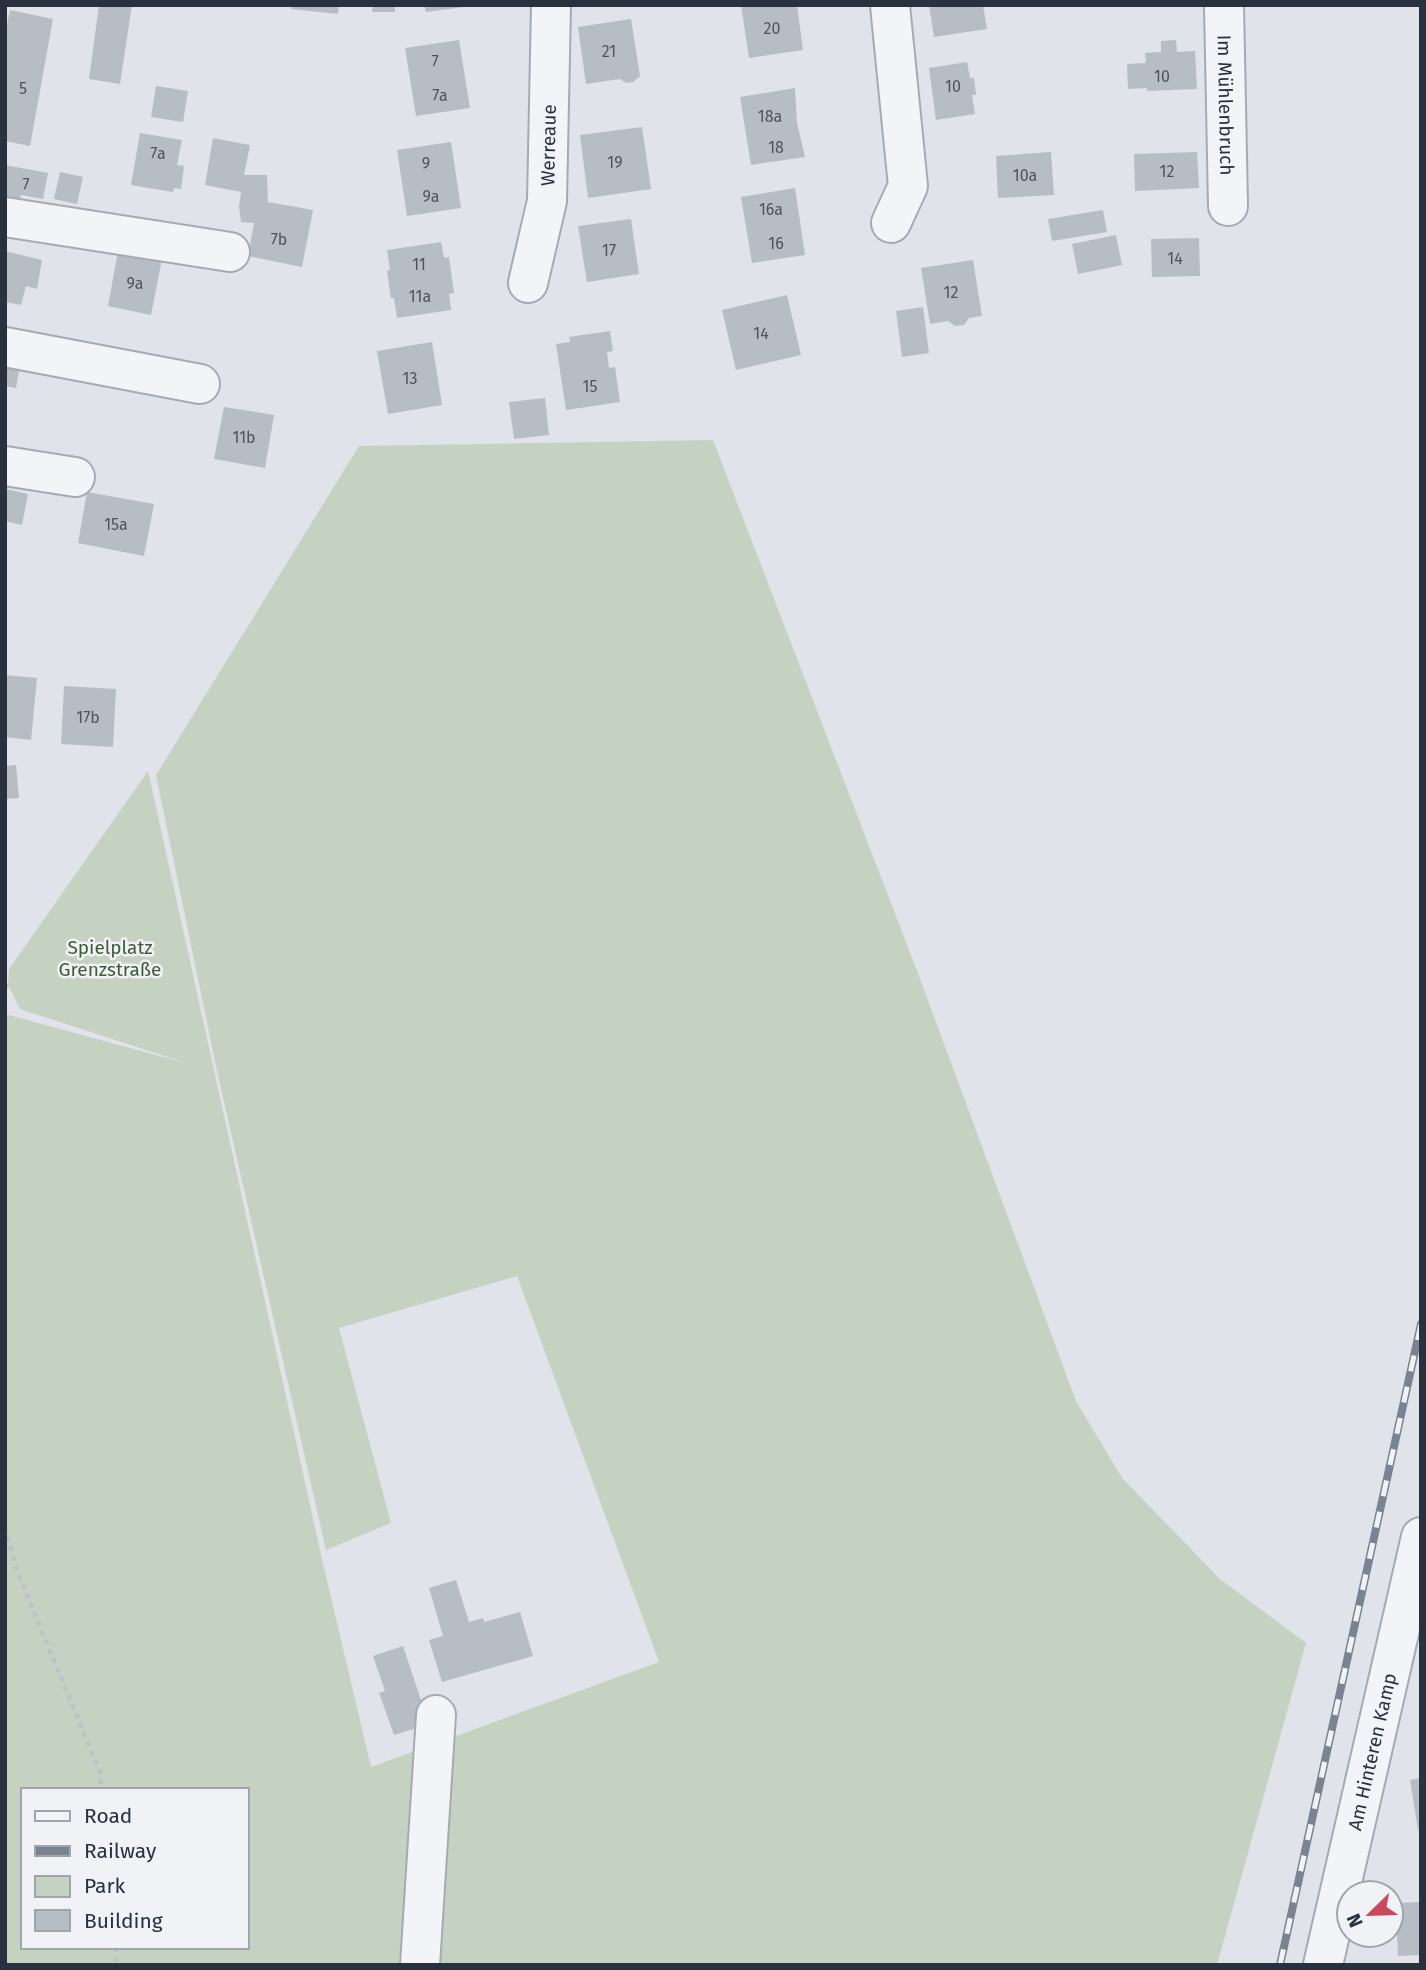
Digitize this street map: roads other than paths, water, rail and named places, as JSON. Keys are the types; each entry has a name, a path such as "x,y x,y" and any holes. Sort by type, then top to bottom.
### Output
{"street":[{"name":"Werreaue","path":"528,283 547,201 551,5"},
{"path":"890,5 908,186 891,223"},
{"name":"Im Mühlenbruch","path":"1224,5 1228,206"},
{"path":"5,217 230,252"},
{"path":"5,328 51,337"},
{"path":"5,347 200,384"},
{"path":"5,466 75,477"},
{"name":"Am Hinteren Kamp","path":"1323,1965 1421,1537"},
{"path":"420,1965 436,1715"}],"railway":[{"path":"1280,1965 1421,1324"}],"park label":[{"name":"Spielplatz Grenzstraße","path":"110,958"}]}
